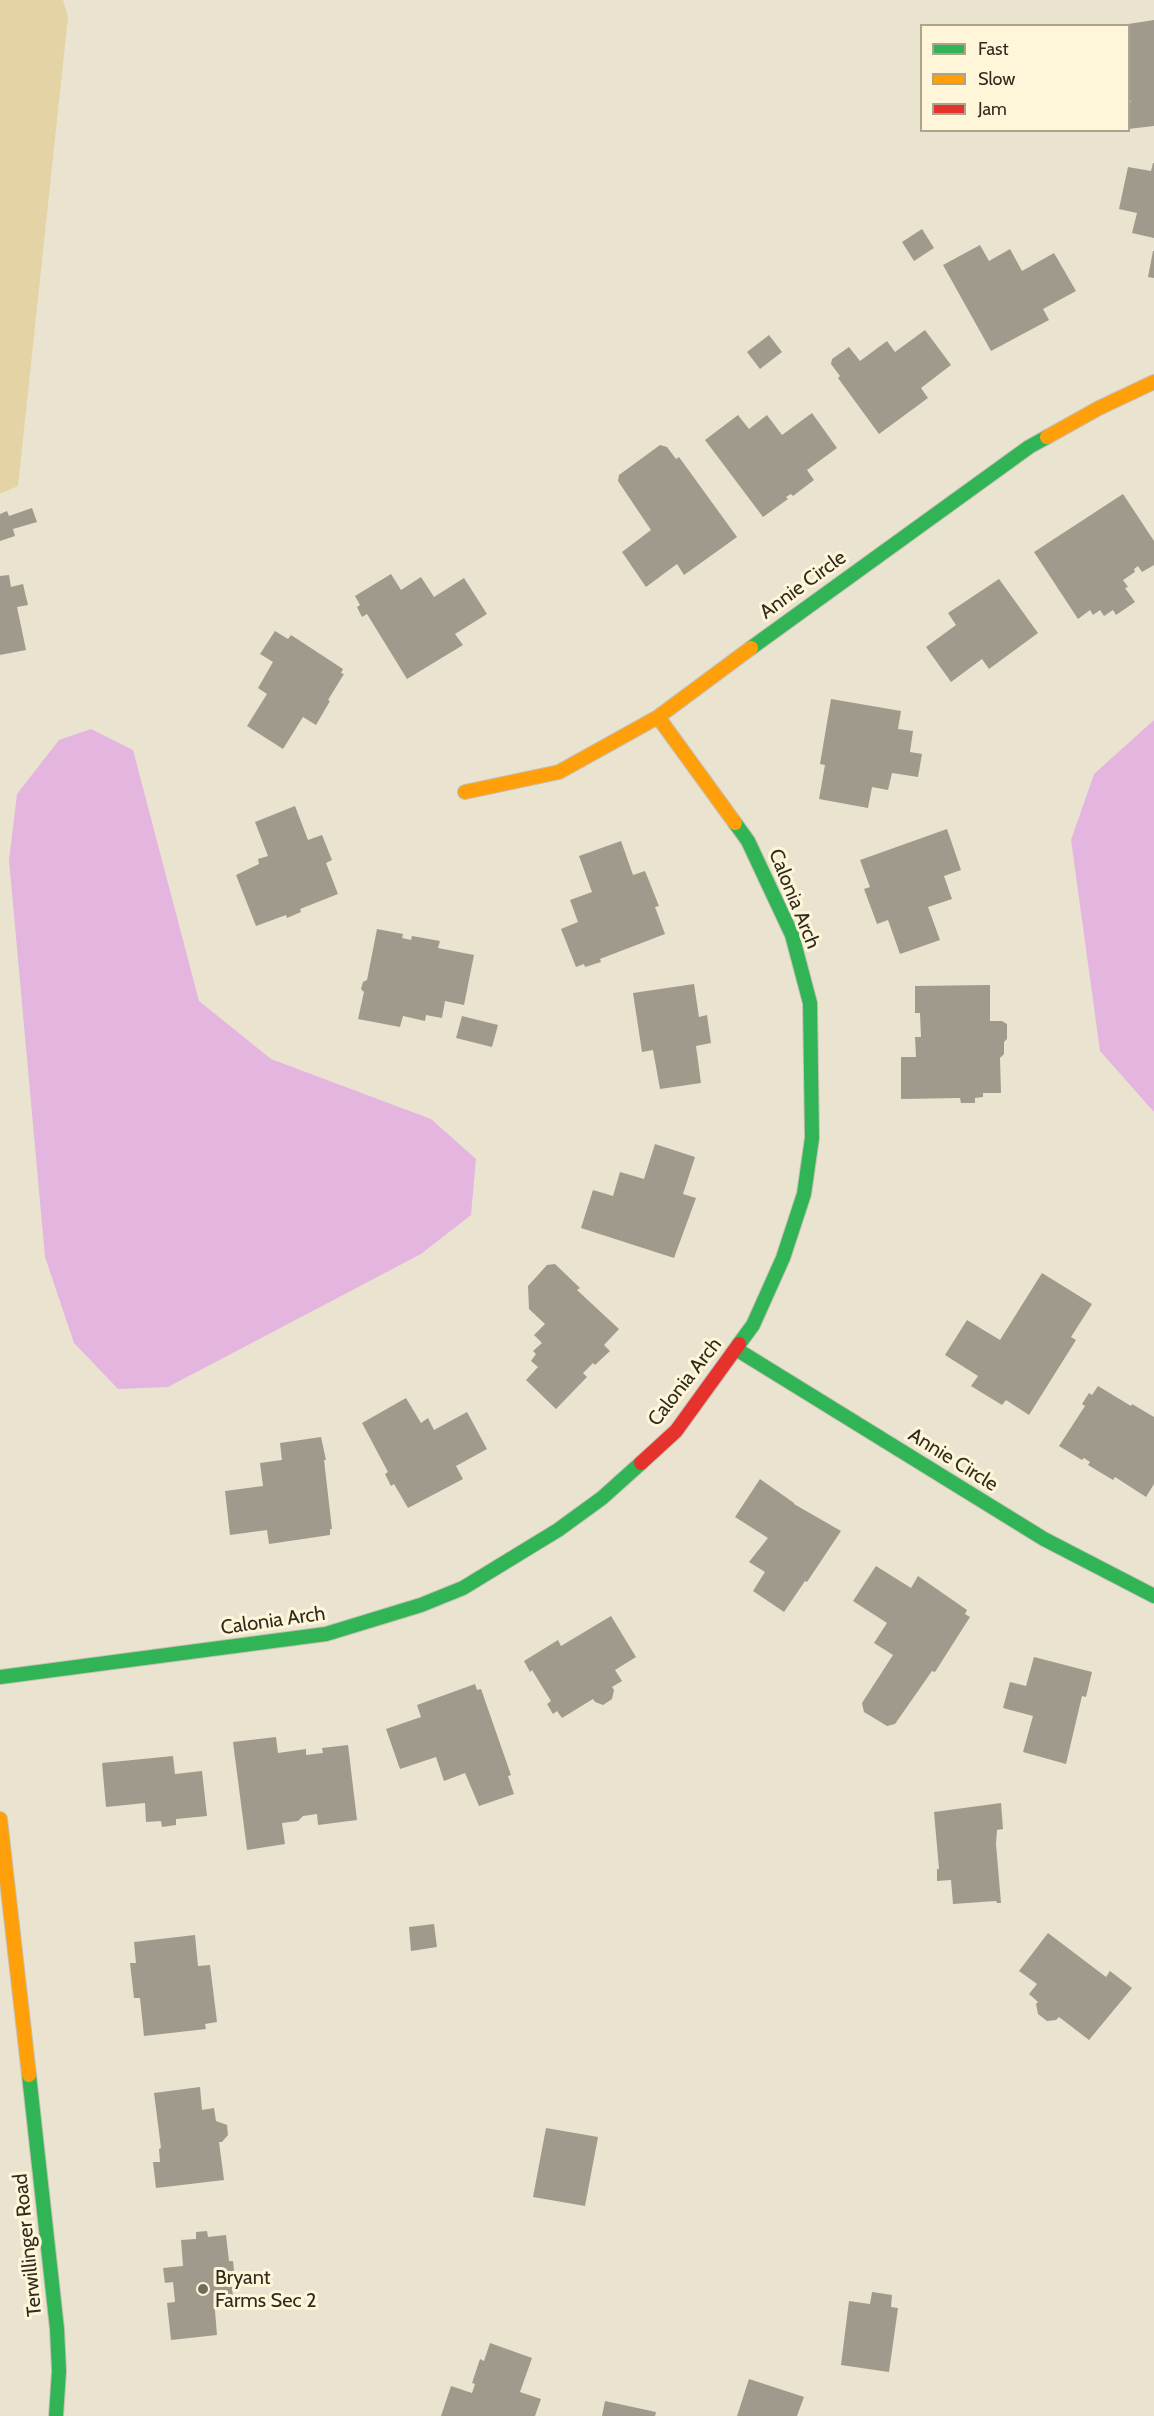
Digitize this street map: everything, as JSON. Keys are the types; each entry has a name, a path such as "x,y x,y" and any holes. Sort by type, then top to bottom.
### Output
{"street":[{"name":"Annie Circle","path":"465,792 559,772 658,717 812,602 1029,447 1099,408 1154,382"},
{"name":"Calonia Arch","path":"0,1677 326,1634 400,1612 463,1588 558,1530 602,1498 676,1431 753,1325 783,1258 804,1194 812,1138 810,1003 792,935 748,841 658,717"},
{"name":"Annie Circle","path":"736,1348 1044,1539 1154,1596"},
{"name":"Terwillinger Road","path":"0,1819 57,2329 59,2371 56,2416"}],"shaded area":[{"path":"0,0 63,0 68,17 18,486 0,494"},
{"path":"1154,720 1154,1112 1100,1051 1071,840 1094,774"},
{"path":"91,729 133,750 199,1001 271,1059 431,1119 476,1159 471,1215 421,1254 168,1387 118,1389 74,1343 45,1257 9,860 17,794 59,740"}],"building":[{"path":"1154,20 1154,126 1130,129 1130,24 1128,24"},
{"path":"1153,163 1154,238 1132,233 1137,213 1119,209 1128,167 1151,171"},
{"path":"922,229 934,248 914,261 902,242"},
{"path":"980,245 989,261 1010,249 1022,271 1054,253 1076,291 1043,309 1049,320 991,351 943,265"},
{"path":"1154,251 1154,278 1148,277"},
{"path":"925,330 951,365 921,388 928,398 879,434 838,378 840,376 831,364 832,359 849,347 860,361 887,341 895,352"},
{"path":"769,335 782,352 760,369 747,352"},
{"path":"812,413 837,448 807,470 814,480 793,496 791,494 786,497 788,499 763,517 705,440 738,415 749,429 767,415 782,435"},
{"path":"660,445 667,447 676,459 679,457 737,537 684,575 677,564 646,587 622,552 651,530 618,481 619,475"},
{"path":"1123,494 1154,541 1154,565 1142,572 1138,566 1134,569 1135,572 1123,580 1128,587 1125,588 1135,602 1116,615 1113,610 1104,616 1100,610 1093,615 1090,610 1078,619 1034,552"},
{"path":"32,508 37,522 13,529 15,536 0,541 0,514 7,511 9,516"},
{"path":"391,574 401,590 421,577 434,597 464,578 487,614 455,634 463,645 407,679 367,614 362,617 357,607 360,605 355,596"},
{"path":"9,575 11,587 23,584 28,605 17,607 26,650 0,655 0,576"},
{"path":"999,579 1038,633 989,669 982,659 951,682 926,647 956,625 948,613"},
{"path":"275,631 288,639 291,635 343,669 341,673 344,674 316,725 303,717 283,749 247,726 267,694 258,688 273,662 260,654"},
{"path":"831,699 901,711 898,729 913,731 910,752 922,754 918,777 892,773 888,790 872,787 868,808 819,799 825,765 820,764"},
{"path":"295,806 308,840 322,835 332,860 326,863 338,894 300,909 301,912 287,918 286,915 256,926 236,875 259,864 258,859 268,856 255,822"},
{"path":"947,829 961,870 944,876 952,899 928,907 940,940 900,954 888,920 877,924 864,889 870,887 860,860"},
{"path":"621,841 633,875 645,871 659,906 655,907 665,934 600,959 601,962 576,967 561,929 578,922 570,900 592,892 579,856"},
{"path":"377,929 403,934 402,938 411,940 412,936 440,941 438,948 474,955 464,1005 445,1001 442,1018 426,1015 425,1021 403,1016 400,1027 358,1019 364,992 361,989 363,982 367,980"},
{"path":"694,984 699,1017 707,1015 711,1043 696,1046 701,1083 660,1089 653,1050 642,1052 633,993"},
{"path":"990,985 990,1021 1002,1021 1007,1024 1004,1054 1000,1058 1001,1093 983,1093 983,1097 975,1098 975,1103 961,1103 960,1098 901,1099 901,1057 916,1057 915,1037 921,1037 920,1013 915,1013 915,986"},
{"path":"462,1016 498,1025 492,1047 456,1038"},
{"path":"655,1144 695,1157 683,1194 696,1198 674,1258 581,1228 593,1190 613,1196 620,1172 644,1179"},
{"path":"555,1264 580,1288 577,1290 619,1329 604,1345 610,1351 583,1373 587,1377 556,1409 526,1380 538,1367 531,1361 536,1354 533,1351 542,1343 534,1335 545,1324 529,1309 528,1286 547,1265"},
{"path":"1042,1273 1092,1304 1071,1337 1076,1340 1029,1415 1006,1400 1002,1405 971,1386 978,1376 945,1355 967,1320 1000,1340"},
{"path":"1098,1386 1154,1417 1154,1484 1146,1497 1115,1477 1113,1480 1088,1465 1090,1462 1084,1458 1082,1460 1059,1446 1085,1406 1082,1404 1089,1393 1092,1395"},
{"path":"406,1398 421,1423 428,1418 434,1430 467,1412 487,1449 456,1466 463,1479 408,1508 394,1484 391,1486 385,1474 388,1472 362,1423"},
{"path":"321,1437 326,1460 324,1460 332,1529 330,1529 330,1535 269,1544 267,1530 230,1535 225,1491 263,1486 260,1463 282,1460 280,1443"},
{"path":"760,1479 794,1504 841,1531 784,1612 753,1591 765,1572 749,1562 768,1538 735,1517"},
{"path":"876,1566 911,1588 918,1576 967,1610 965,1614 970,1617 935,1672 932,1671 895,1724 887,1726 864,1712 862,1703 893,1655 874,1643 887,1623 853,1601"},
{"path":"611,1616 636,1657 615,1670 622,1681 612,1687 614,1690 612,1699 603,1705 593,1699 562,1718 557,1711 553,1714 547,1704 551,1701 524,1661 558,1640 561,1646"},
{"path":"1034,1657 1092,1672 1086,1697 1082,1696 1066,1764 1023,1752 1033,1716 1003,1708 1010,1682 1026,1686"},
{"path":"475,1684 477,1690 481,1689 511,1775 508,1776 514,1794 479,1806 465,1773 444,1781 436,1757 400,1769 386,1729 421,1717 417,1705"},
{"path":"276,1737 278,1753 306,1749 306,1755 323,1753 322,1748 348,1745 357,1820 318,1825 317,1814 303,1816 298,1821 282,1823 285,1844 247,1850 233,1742"},
{"path":"173,1756 175,1774 202,1771 207,1816 176,1819 176,1825 162,1827 161,1821 146,1822 145,1803 106,1807 102,1763"},
{"path":"1001,1803 1003,1829 997,1830 996,1844 1001,1903 996,1901 953,1904 951,1880 937,1881 937,1869 939,1869 934,1812"},
{"path":"434,1924 437,1947 411,1951 409,1927"},
{"path":"1048,1933 1106,1977 1110,1971 1132,1988 1089,2040 1059,2017 1056,2020 1047,2021 1038,2014 1036,2004 1038,2002 1029,1994 1037,1984 1019,1971"},
{"path":"195,1935 198,1966 210,1965 217,2022 205,2024 206,2029 144,2036 140,1998 134,1998 130,1963 136,1963 134,1942"},
{"path":"200,2087 202,2110 214,2108 216,2121 227,2125 228,2135 222,2142 219,2142 224,2180 156,2188 153,2162 160,2162 159,2149 161,2148 154,2093"},
{"path":"546,2128 598,2137 585,2206 533,2197"},
{"name":"Bryant Farms Sec 2","path":"207,2231 208,2237 226,2235 229,2261 233,2261 235,2279 231,2279 233,2296 214,2298 217,2335 171,2340 167,2303 175,2302 173,2282 165,2283 163,2268 183,2266 181,2240 196,2239 196,2232"},
{"path":"872,2292 892,2295 891,2307 898,2308 889,2372 841,2365 849,2301 870,2304"},
{"path":"490,2343 532,2358 520,2392 541,2399 535,2416 441,2416 451,2386 472,2393 475,2384 472,2383 480,2359 484,2361"},
{"path":"749,2379 804,2397 797,2416 737,2416"},
{"path":"605,2401 656,2412 655,2416 602,2416"}],"traffic: fast":[{"path":"751,648 1029,447 1047,437"},
{"path":"735,823 748,841 792,935 810,1003 812,1138 804,1194 783,1258 753,1325 739,1344"},
{"path":"736,1349 1044,1539 1154,1596"},
{"path":"0,1677 326,1634 421,1605 463,1588 558,1530 602,1498 641,1463"},
{"path":"29,2075 57,2329 59,2371 56,2416"}],"traffic: slow":[{"path":"1047,437 1099,408 1154,382"},
{"path":"465,792 559,772 658,717 751,648"},
{"path":"658,717 735,823"},
{"path":"0,1819 29,2075"}],"traffic: jam":[{"path":"641,1463 676,1431 739,1344"}],"place":[{"name":"Bryant Farms Sec 2","path":"203,2289"}]}
